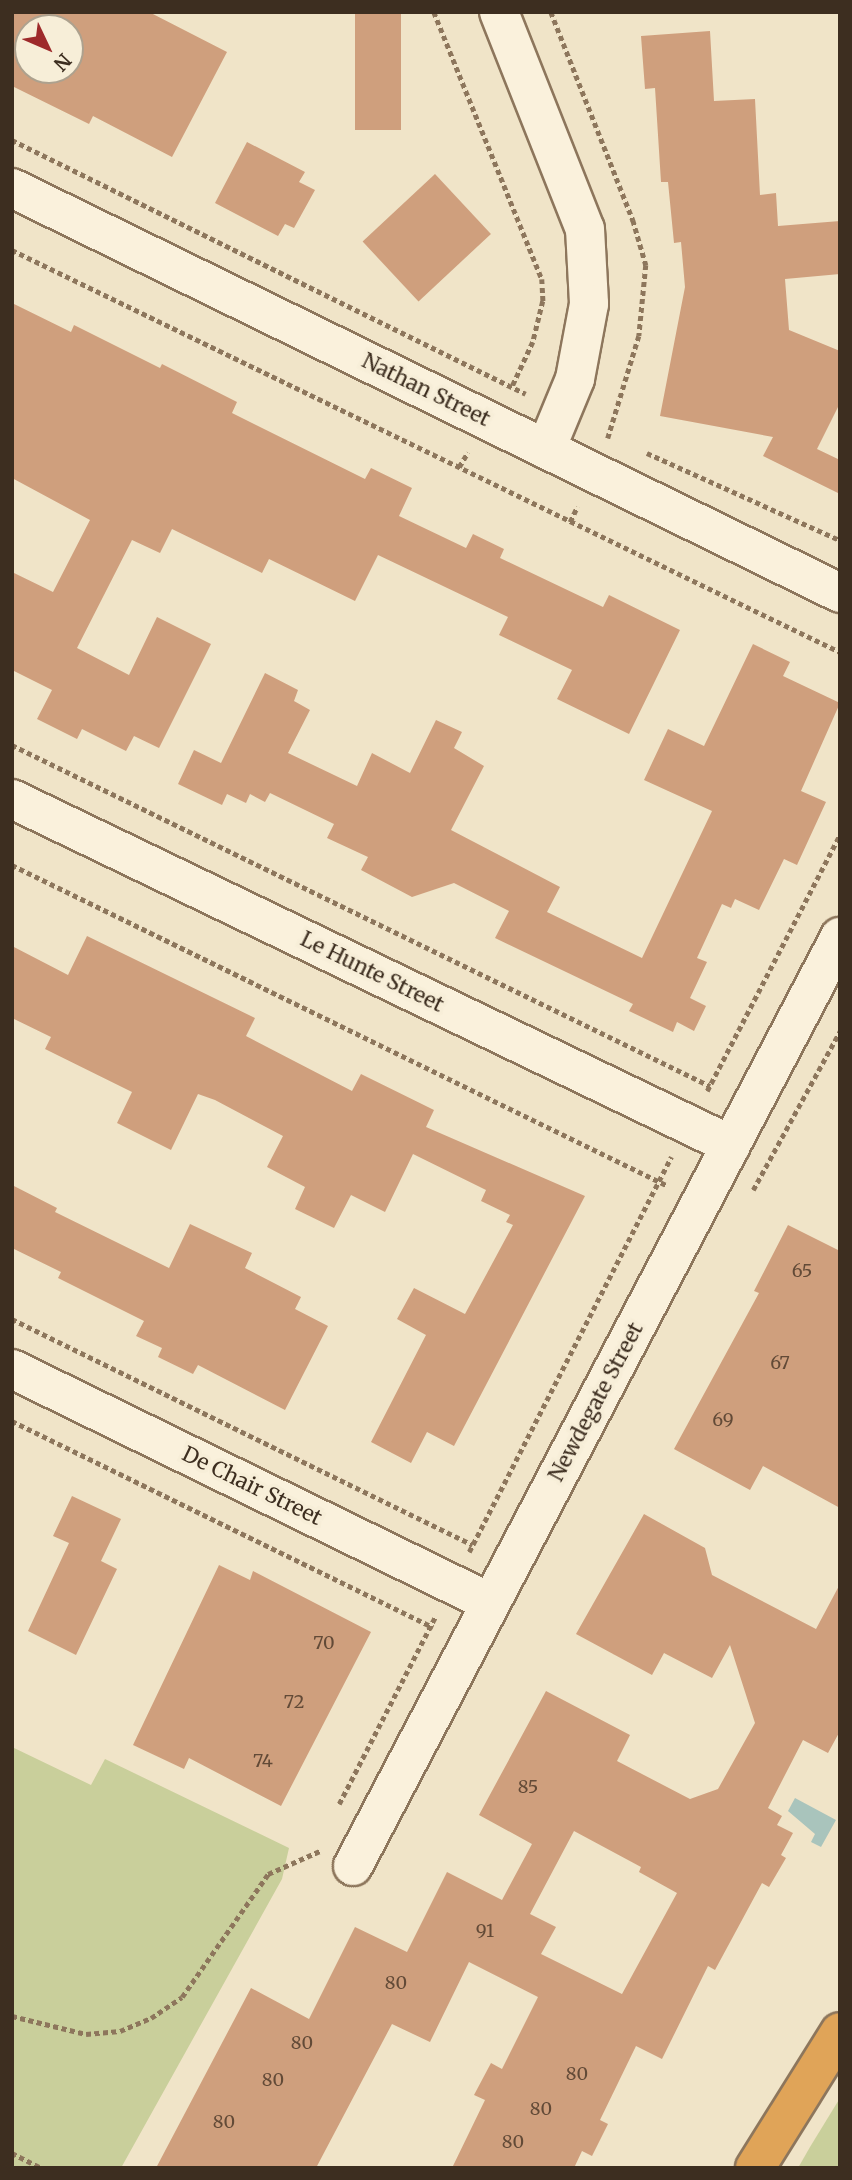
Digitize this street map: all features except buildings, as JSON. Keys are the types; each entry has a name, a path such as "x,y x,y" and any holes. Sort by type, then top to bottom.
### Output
{"highway":[{"path":"755,2168 840,2032"}],"street":[{"path":"499,12 585,229 589,304 575,379 545,449"},
{"name":"Nathan Street","path":"12,188 840,593"},
{"name":"Le Hunte Street","path":"12,799 731,1145"},
{"name":"Newdegate Street","path":"353,1866 840,937"},
{"name":"De Chair Street","path":"12,1369 491,1603"}],"path":[{"path":"434,12 542,279 543,301 533,342 513,387 486,420 459,467"},
{"path":"12,140 621,441"},
{"path":"12,250 840,652"},
{"path":"633,447 840,540"},
{"path":"12,745 710,1086"},
{"path":"335,1812 659,1179 840,834"},
{"path":"12,865 659,1179 697,1209"},
{"path":"12,1319 511,1563"},
{"path":"12,1422 469,1644"},
{"path":"12,2015 86,2034 120,2031 151,2018 182,1997 268,1874 316,1849 323,1836"},
{"path":"316,1849 353,1866"},
{"path":"12,2152 41,2168"}],"green space":[{"path":"12,1747 91,1785 105,1759 289,1848 282,1879 121,2168 12,2168"},
{"path":"840,2098 840,2168 798,2168 810,2147"}],"water":[{"path":"795,1798 836,1820 821,1847 811,1842 815,1834 788,1811"}]}
